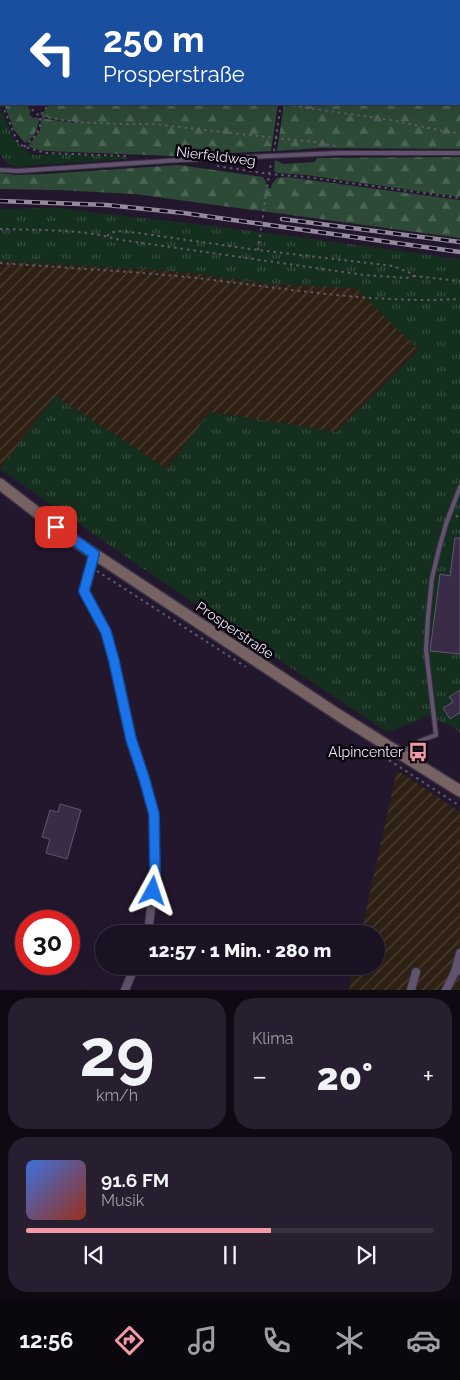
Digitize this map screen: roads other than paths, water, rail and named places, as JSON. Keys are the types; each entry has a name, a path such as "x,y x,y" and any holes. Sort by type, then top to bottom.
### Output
{"main road":[{"name":"Prosperstraße","path":"0,484 70,538 266,668 460,791"}],"street":[{"path":"94,554 84,591 106,632 131,739 154,814 155,874 149,925"},
{"path":"446,990 457,971 460,952"},
{"path":"411,990 416,972"},
{"path":"125,990 131,975"}],"lane":[{"name":"Nierfeldweg","path":"0,170 18,171 339,152 460,153"},
{"path":"401,754 420,741 436,735 426,650 428,616 432,578 439,549 460,487"}],"railway":[{"path":"0,201 107,205 184,213 460,252"},
{"path":"282,219 460,242"}],"place":[{"name":"Alpincenter","path":"418,752"}]}
